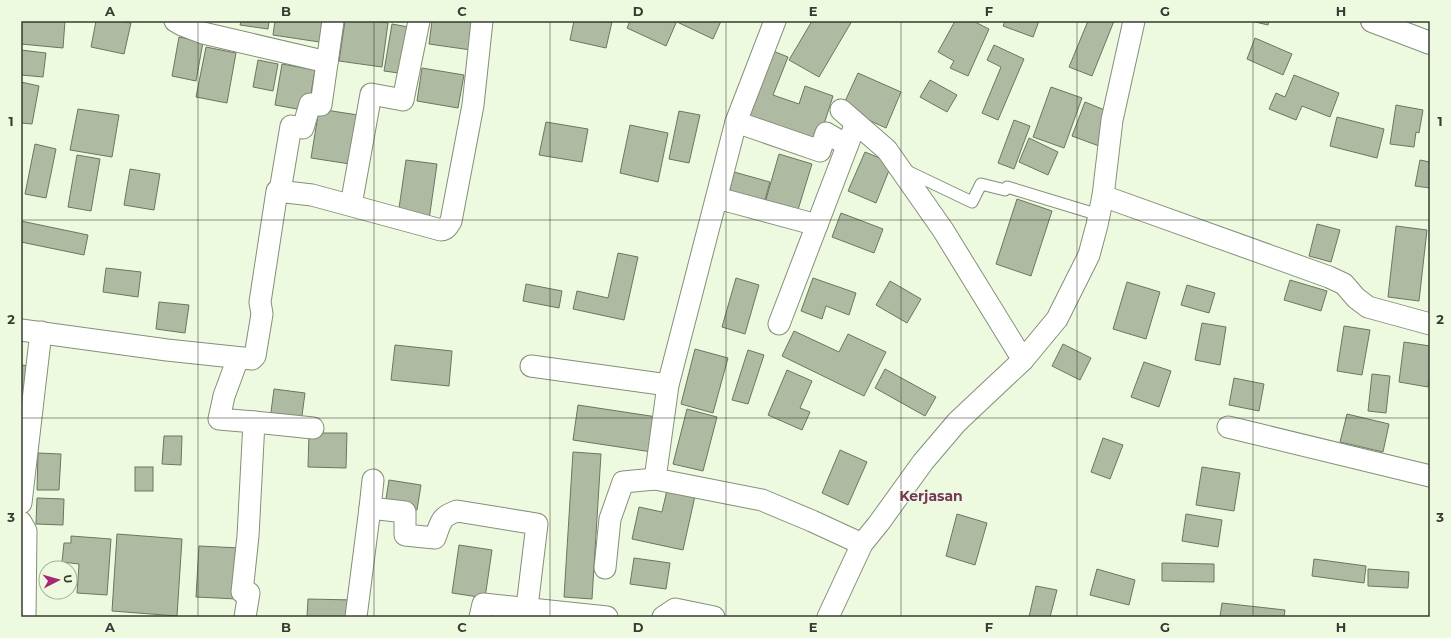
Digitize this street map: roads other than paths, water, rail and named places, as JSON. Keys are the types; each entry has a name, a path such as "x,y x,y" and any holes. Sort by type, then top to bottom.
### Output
{"main road":[{"path":"1372,21 1430,43"}],"street":[{"path":"176,21 182,25 203,33 327,62"},
{"path":"280,191 291,126 303,128 310,104 321,105 333,21"},
{"path":"351,205 371,94 403,100 419,21"},
{"path":"21,503 31,331 167,350 252,359 255,356 262,314 260,302 276,192 280,191 312,195 441,230 448,226 451,221 473,106 482,21"},
{"path":"655,479 668,385 736,122 775,21"},
{"path":"828,617 862,544 923,462 957,422 1023,360 1056,319 1089,255 1101,206 1112,120 1134,21"},
{"path":"779,324 847,145 848,116 887,150 943,230 1023,360"},
{"path":"736,122 820,151 826,133 847,145"},
{"path":"717,198 817,225"},
{"path":"1101,206 1330,277 1344,284 1356,298 1368,307 1430,324"},
{"path":"238,358 224,396 219,419 313,428"},
{"path":"531,366 668,385"},
{"path":"245,617 249,593 242,592 248,536 254,422"},
{"path":"1228,427 1430,476"},
{"path":"605,568 610,519 623,482 655,479 762,500 862,544"},
{"path":"356,617 373,480"},
{"path":"370,508 405,512 405,535 435,538 442,520 447,515 457,511 537,524 527,608"},
{"path":"21,522 26,531 25,617"},
{"path":"480,617 482,604 607,617"},
{"path":"663,617 675,609 714,617"}],"lane":[{"path":"898,166 972,202 981,184 1005,190 1007,187 1101,206"}],"district":[{"name":"Kerjasan","path":"931,496"}]}
